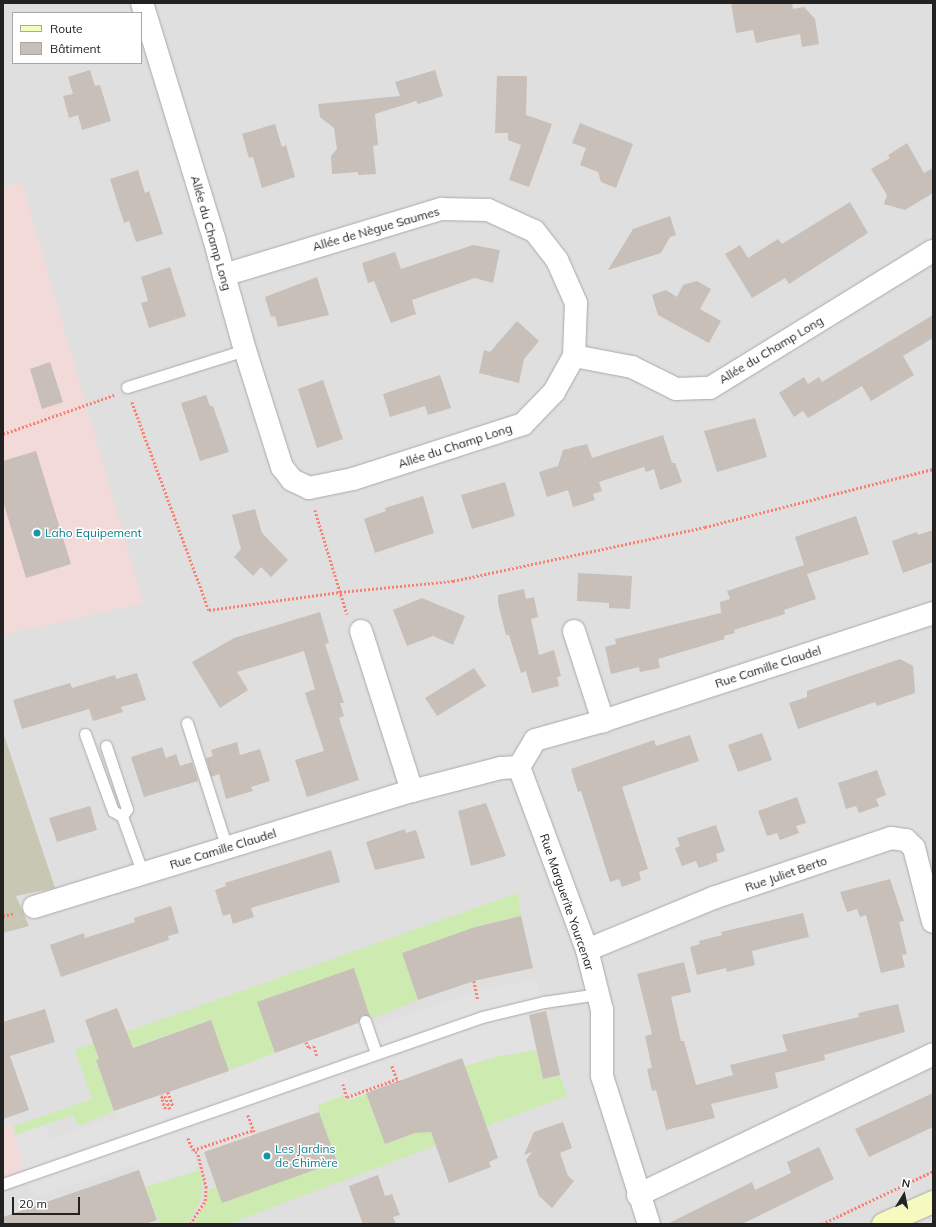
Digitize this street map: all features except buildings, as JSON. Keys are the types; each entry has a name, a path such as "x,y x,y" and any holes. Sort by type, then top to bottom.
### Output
{"street":[{"name":"Allée du Champ Long","path":"142,3 182,132 245,350 282,467 292,480 309,488 353,479 523,424 554,392 574,356 632,367 676,389 710,388 933,251"},
{"name":"Allée de Nègue Saumes","path":"224,275 441,209 488,210 534,231 557,260 576,303 574,356"},
{"name":"Rue Camille Claudel","path":"34,907 412,791 501,768 518,767 535,740 603,721 933,613"},
{"path":"361,631 412,791"},
{"path":"574,631 603,721"},
{"name":"Rue Marguerite Yourcenar","path":"518,767 587,950 602,1010 602,1076 638,1195 649,1224"},
{"name":"Rue Juliet Berto","path":"587,950 713,898 891,838 906,840 914,848 933,922"},
{"path":"638,1195 933,1054"},
{"path":"883,1224 933,1202"}],"lane":[{"path":"126,388 245,350"},
{"path":"187,723 226,848"},
{"path":"85,734 113,811 122,816 143,874"},
{"path":"106,746 127,810 122,816"},
{"path":"3,1184 482,1016 544,1002 598,994"},
{"path":"365,1021 376,1053"}],"path":[{"path":"3,434 108,399 126,388 209,610 340,592 453,581 705,527 933,469"},
{"path":"309,488 349,621 361,631"},
{"path":"337,1067 347,1097 398,1080 394,1072"},
{"path":"182,1121 193,1150 197,1153 206,1188 205,1201 190,1224"},
{"path":"250,1121 255,1134"},
{"path":"193,1150 254,1130"},
{"path":"822,1224 933,1170"}],"shaded area":[{"path":"3,3 933,3 933,1224 3,1224"},
{"path":"22,183 143,603 3,635 3,186"},
{"path":"3,732 55,888 16,896 29,926 3,933"},
{"path":"536,979 546,1011 529,1015 536,1050 499,1056 465,1066 462,1058 347,1101 344,1095 318,1105 319,1112 194,1156 199,1170 145,1187 137,1165 34,1197 25,1177 15,1135 45,1125 50,1139 109,1118 111,1121 117,1119 114,1111 371,1019 374,1026 479,991"},
{"path":"12,1123 23,1168 3,1185 3,1125"}],"green space":[{"path":"518,893 521,916 476,926 477,931 464,932 402,952 418,1000 371,1019 356,977 275,1053 229,1071 210,1020 96,1060 114,1111 78,1126 73,1115 15,1135 14,1126 92,1099 75,1050"},
{"path":"536,1050 543,1079 560,1075 567,1096 228,1224 193,1223 203,1209 209,1189 337,1162 317,1105 344,1095 347,1101 366,1093 385,1144 480,1108 465,1066 499,1056"},
{"path":"199,1170 203,1181 201,1199 190,1220 185,1224 160,1224 145,1187"}],"place":[{"name":"Laho Equipement","path":"37,533"},
{"name":"Les Jardins de Chimère","path":"267,1156"}]}
